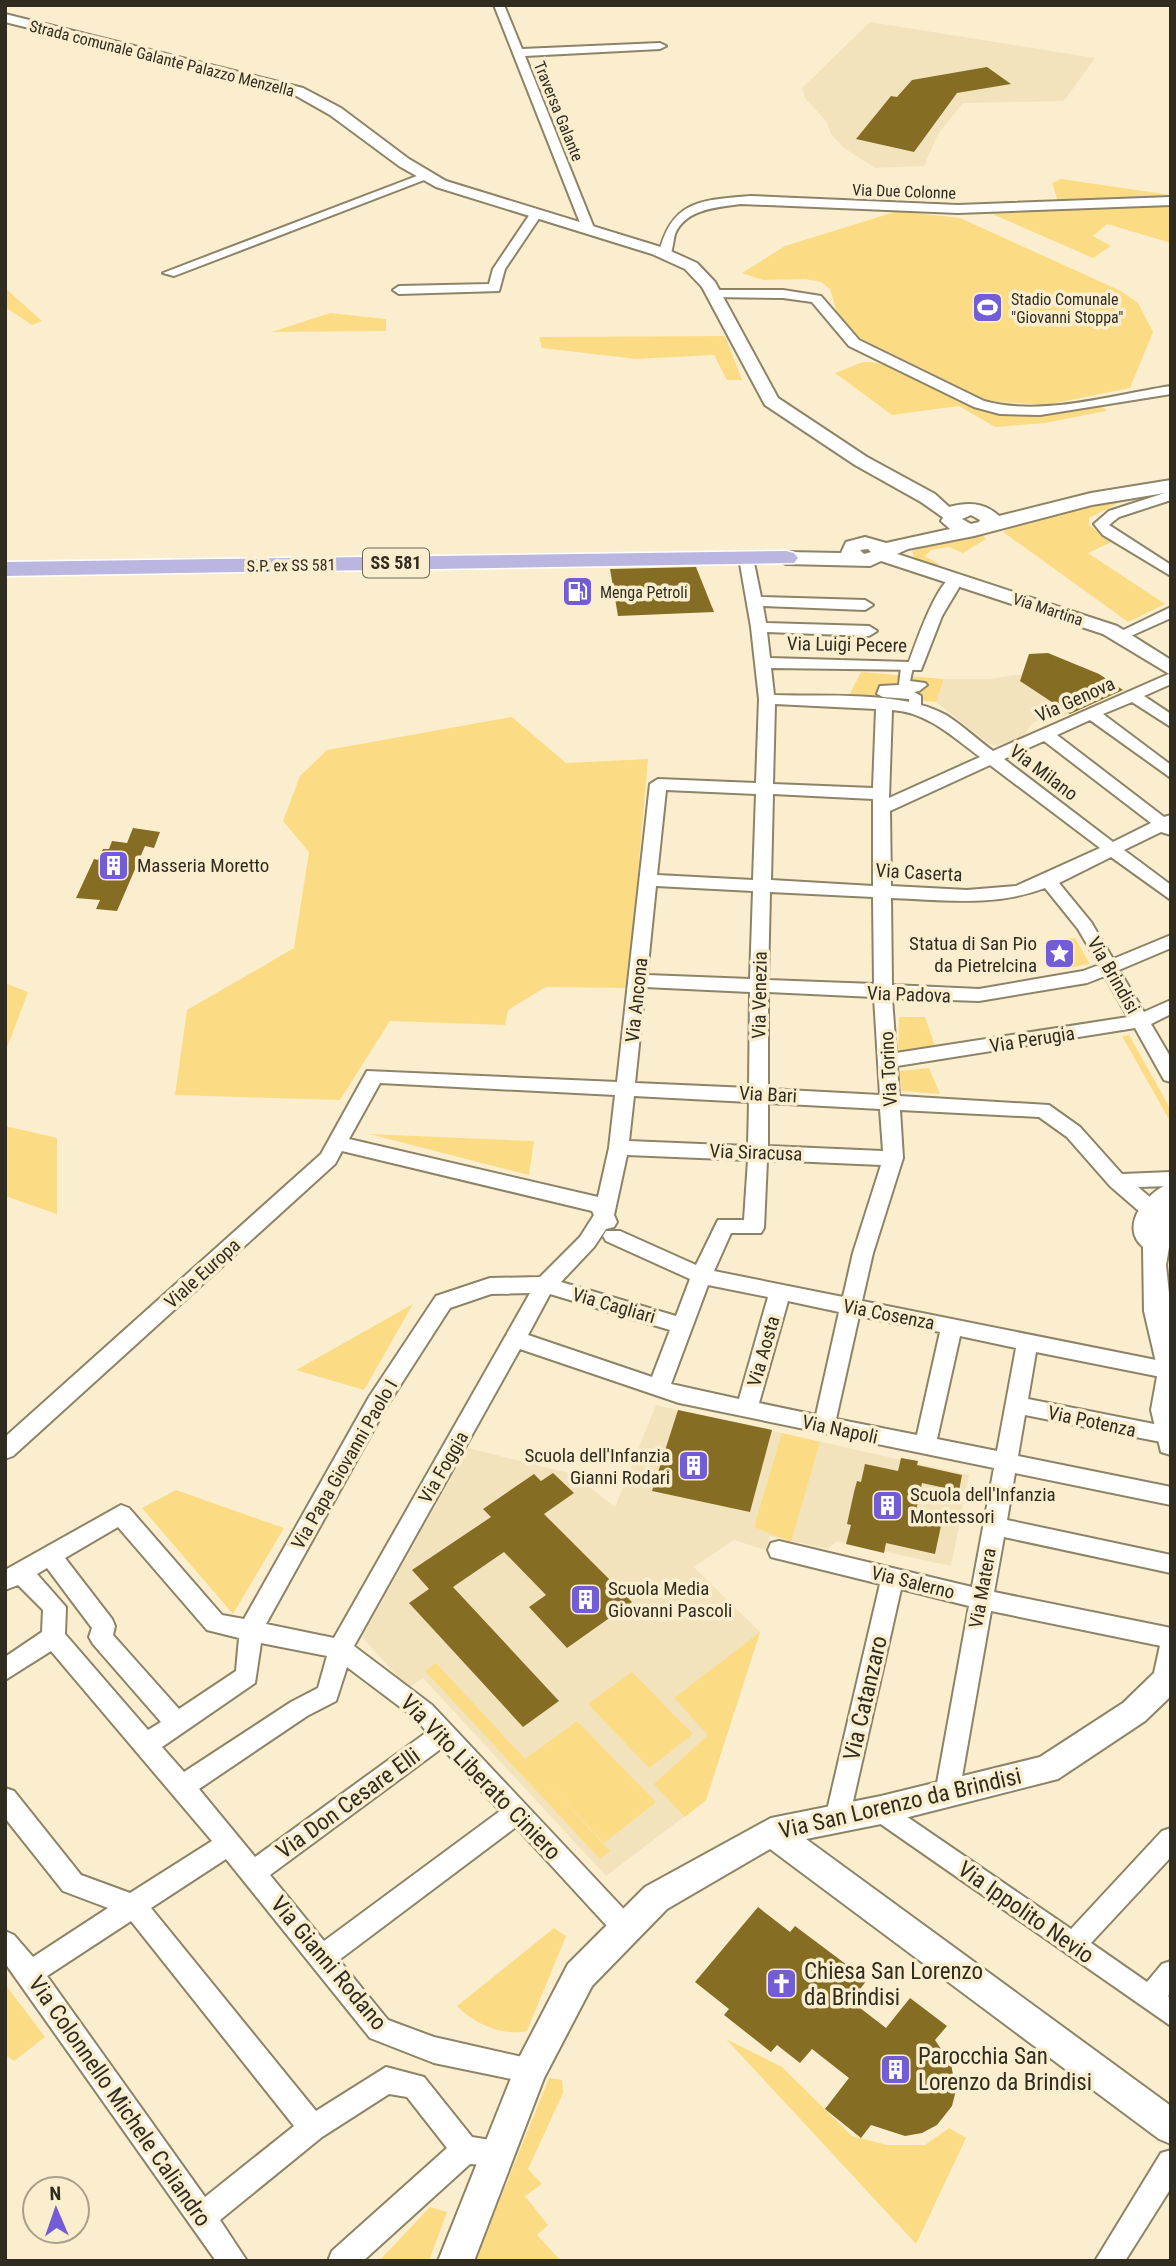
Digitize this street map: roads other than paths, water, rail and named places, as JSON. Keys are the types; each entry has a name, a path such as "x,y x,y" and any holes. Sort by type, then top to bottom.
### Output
{"main road":[{"path":"786,558 869,552 899,544 956,522 982,529 981,514 1035,513 1169,490"},
{"name":"S.P. ex SS 581","path":"5,569 786,558"}],"street":[{"name":"Traversa Galante","path":"499,5 588,228"},
{"name":"Strada comunale Galante Palazzo Menzella","path":"5,18 298,91 336,110 398,160 426,177 666,254 691,266 715,294 771,401 850,455 928,498 956,522"},
{"path":"519,52 660,46"},
{"path":"169,273 426,177"},
{"name":"Via Due Colonne","path":"666,254 671,229 687,214 720,202 751,200 958,209 1171,201"},
{"path":"398,290 494,288 499,269 536,214"},
{"path":"715,294 783,294 816,299 854,343 979,404 1005,411 1040,411 1171,390"},
{"path":"1169,490 1114,514 1101,524 1108,532 1171,572"},
{"name":"Strada comunale Galante Palazzo Menzella","path":"928,498 981,514"},
{"name":"Via Martina","path":"869,552 1110,630 1171,668"},
{"name":"Via Venezia","path":"659,1388 701,1276 725,1225 754,1228 758,1151 759,987 767,699 759,627 746,558"},
{"name":"Via Luigi Pecere","path":"763,663 915,667 934,616 956,579"},
{"path":"754,601 865,605"},
{"path":"1119,636 1171,612"},
{"path":"759,627 869,631"},
{"path":"907,667 904,684 920,685 915,689 884,688 883,694 915,696 915,708"},
{"name":"Via Genova","path":"658,784 765,790 881,801 993,759 1171,678"},
{"path":"1134,696 1171,722"},
{"path":"767,699 884,704"},
{"name":"Via Milano","path":"884,704 915,708 940,719 1171,894"},
{"name":"Via Torino","path":"824,1426 863,1253 893,1158 884,993 881,801 884,704"},
{"path":"1092,714 1171,773"},
{"path":"1047,734 1168,825"},
{"name":"Via Ancona","path":"587,1242 604,1215 619,1148 658,784"},
{"name":"Via Caserta","path":"649,880 967,895 1018,892 1048,881 1168,825"},
{"name":"Via Brindisi","path":"1048,881 1086,926 1169,1070"},
{"name":"Via Padova","path":"639,981 979,995 1087,977 1171,941"},
{"name":"Via Perugia","path":"889,1061 1140,1021 1171,1006"},
{"name":"Via Bari","path":"374,1076 889,1100 1042,1110 1060,1118 1123,1186 1164,1208"},
{"name":"Viale Europa","path":"5,1450 328,1159 374,1076"},
{"path":"337,1143 600,1205 613,1236 587,1242"},
{"name":"Via Siracusa","path":"619,1148 893,1158"},
{"path":"1123,1186 1171,1179"},
{"path":"1164,1208 1152,1258 1170,1367 1165,1409 1170,1440"},
{"name":"Via Cosenza","path":"613,1236 701,1276 1027,1342 1170,1367"},
{"name":"Via Foggia","path":"182,1787 299,1709 328,1694 340,1648 545,1285 587,1242"},
{"name":"Via Cagliari","path":"443,1302 489,1286 545,1285 682,1325"},
{"name":"Via Aosta","path":"747,1409 780,1292"},
{"name":"Via Papa Giovanni Paolo I","path":"251,1629 377,1403 443,1302"},
{"path":"925,1447 952,1326"},
{"name":"Via Napoli","path":"516,1339 659,1388 824,1426 1171,1496"},
{"name":"Via Matera","path":"947,1794 1003,1462 1027,1342"},
{"name":"Via Potenza","path":"1015,1405 1170,1440"},
{"name":"Via Vito Liberato Ciniero","path":"50,1555 121,1514 215,1623 340,1648 424,1712 626,1929"},
{"path":"993,1526 1171,1564"},
{"name":"Via Salerno","path":"779,1550 980,1599 1171,1638"},
{"path":"5,1670 53,1637 55,1607 13,1576 50,1555 104,1626 101,1637 178,1724"},
{"name":"Via Catanzaro","path":"837,1819 892,1577"},
{"path":"146,1745 247,1676 251,1629"},
{"name":"Via Gianni Rodano","path":"53,1637 229,1843 379,2029 392,2037 434,2050 531,2070"},
{"name":"Via San Lorenzo da Brindisi","path":"456,2261 531,2070 580,1975 656,1898 771,1832 881,1810 1047,1769 1134,1713 1167,1678"},
{"name":"Via Don Cesare Elli","path":"253,1873 444,1733"},
{"path":"5,1799 72,1884 135,1907 313,2128"},
{"name":"Via Ippolito Nevio","path":"881,1810 1171,2014"},
{"path":"322,1958 517,1812"},
{"path":"771,1832 1171,2127"},
{"path":"1073,1945 1171,1839"},
{"path":"30,1973 135,1907 229,1843"},
{"name":"Via Colonnello Michele Caliandro","path":"5,1943 30,1973 233,2261"},
{"path":"1149,1999 1171,1973"},
{"path":"202,2217 313,2128 386,2080 415,2085 465,2150"},
{"path":"342,2261 465,2150 499,2153"},
{"path":"1109,2261 1171,2163"}],"place":[{"name":"Stadio Comunale \"Giovanni Stoppa\"","path":"988,308"},
{"name":"Menga Petroli","path":"577,592"},
{"name":"Masseria Moretto","path":"114,865"},
{"name":"Statua di San Pio da Pietrelcina","path":"1060,954"},
{"name":"Scuola dell'Infanzia Gianni Rodari","path":"693,1466"},
{"name":"Scuola dell'Infanzia Montessori","path":"887,1505"},
{"name":"Scuola Media Giovanni Pascoli","path":"585,1599"},
{"name":"Chiesa San Lorenzo da Brindisi","path":"781,1984"},
{"name":"Parocchia San Lorenzo da Brindisi","path":"895,2069"}]}
